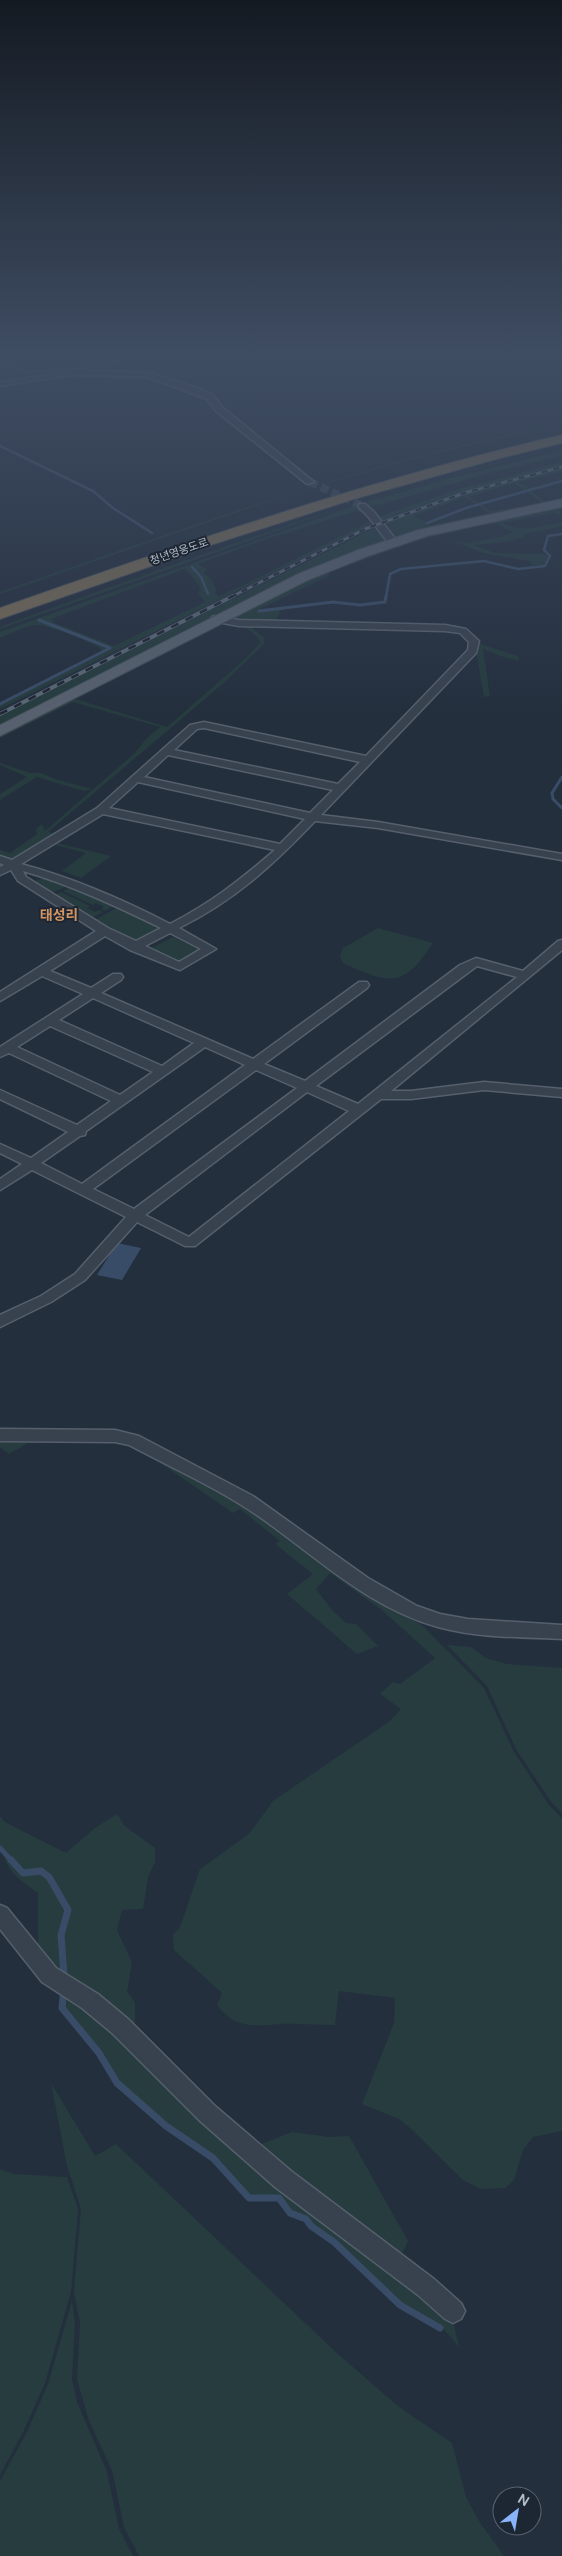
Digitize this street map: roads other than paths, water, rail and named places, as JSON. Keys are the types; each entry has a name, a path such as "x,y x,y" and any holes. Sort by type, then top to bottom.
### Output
{"highway":[{"name":"청년영웅도로","path":"0,601 314,493 387,472"},
{"name":"청년영웅도로","path":"0,614 330,499 424,472"}],"main road":[{"path":"0,731 216,619 303,577 394,542 456,525 562,504"}],"street":[{"path":"297,472 310,482"},
{"path":"362,506 380,523 384,534 394,542"},
{"path":"134,947 206,909 240,886 283,848 473,651 474,641 468,634 445,628 239,623 216,619"},
{"path":"0,872 13,866 102,810 194,727 204,726 368,760"},
{"path":"167,752 341,788"},
{"path":"138,779 312,817 378,825 562,857"},
{"path":"102,810 283,848"},
{"path":"0,859 13,866 56,877 171,928 210,948 180,966 134,947 104,931 22,880 13,866"},
{"path":"0,997 43,972 104,931"},
{"path":"0,1148 190,1243 378,1095 526,976 562,944"},
{"path":"0,1322 12,1314 46,1299 80,1277 136,1215 471,963 487,964 526,976"},
{"path":"43,972 359,1110"},
{"path":"4,1051 117,977"},
{"path":"83,1190 363,985"},
{"path":"50,1021 163,1071"},
{"path":"0,1186 80,1132 204,1042"},
{"path":"4,1051 122,1101"},
{"path":"378,1095 411,1095 484,1086 562,1093"},
{"path":"0,1094 80,1132"},
{"path":"0,1435 115,1436 133,1440 247,1500 316,1552 391,1601 414,1612 468,1626 562,1632"},
{"path":"0,1914 49,1975 90,2001 120,2026 207,2113 283,2179 426,2287 453,2311"}],"water":[{"path":"117,1243 141,1248 122,1280 97,1275"}],"waterway":[{"path":"54,472 93,491 113,508 152,533"},
{"path":"427,523 466,508 562,481"},
{"path":"386,597 390,574 401,569 484,561 518,569 545,566 550,556 544,550 548,536 562,534"},
{"path":"192,567 201,577 208,594"},
{"path":"259,611 333,602 360,605 385,602 386,596"},
{"path":"0,704 110,648 39,620"},
{"path":"562,777 552,793 553,799 562,808"},
{"path":"0,1848 12,1861"},
{"path":"11,1860 23,1873 41,1871 49,1877 68,1910 61,1935 64,1976"},
{"path":"63,1997 62,2008 99,2053 117,2083 166,2126 213,2158 249,2198 279,2198 290,2213 306,2219 311,2226 334,2242 400,2305 440,2328"}],"tunnel":[{"path":"310,482 362,506"}],"railway":[{"path":"231,597 365,529 464,493 542,472"},
{"path":"0,714 233,596"}],"district":[{"name":"태성리","path":"59,915"}]}
